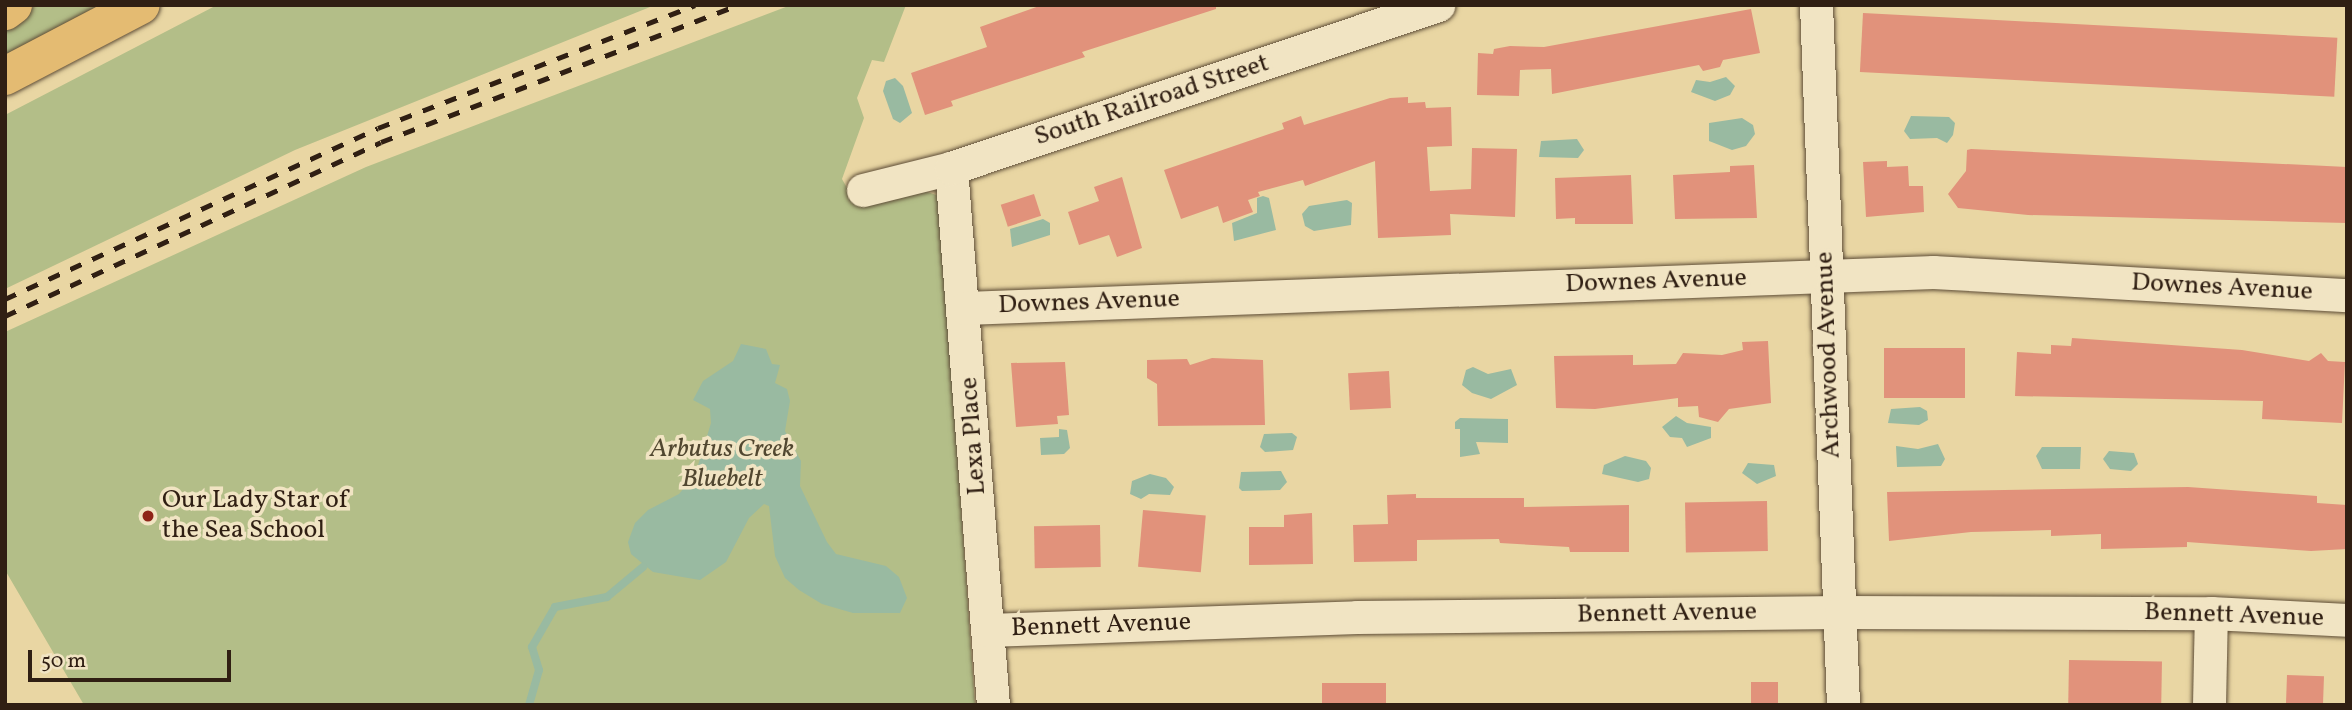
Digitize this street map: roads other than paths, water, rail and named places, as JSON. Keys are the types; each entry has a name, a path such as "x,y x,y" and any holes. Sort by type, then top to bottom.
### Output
{"main road":[{"path":"5,11 13,5"},
{"path":"5,76 141,5"}],"street":[{"name":"South Railroad Street","path":"863,190 951,169 1438,5"},
{"name":"Archwood Avenue","path":"1816,5 1843,705"},
{"name":"Lexa Place","path":"951,169 965,308 993,705"},
{"name":"Downes Avenue","path":"965,308 1933,272 2347,295"},
{"name":"Bennett Avenue","path":"988,630 1357,617 1841,612 2211,613 2347,620"},
{"path":"2209,705 2211,613"}],"waterway":[{"path":"529,705 539,670 532,647 555,607 607,597 643,567"}],"railway":[{"path":"5,299 378,128 695,5"},
{"path":"5,316 381,142 738,5"}],"place":[{"name":"Our Lady Star of the Sea School","path":"148,516"}],"park label":[{"name":"Arbutus Creek Bluebelt","path":"722,465"}]}
